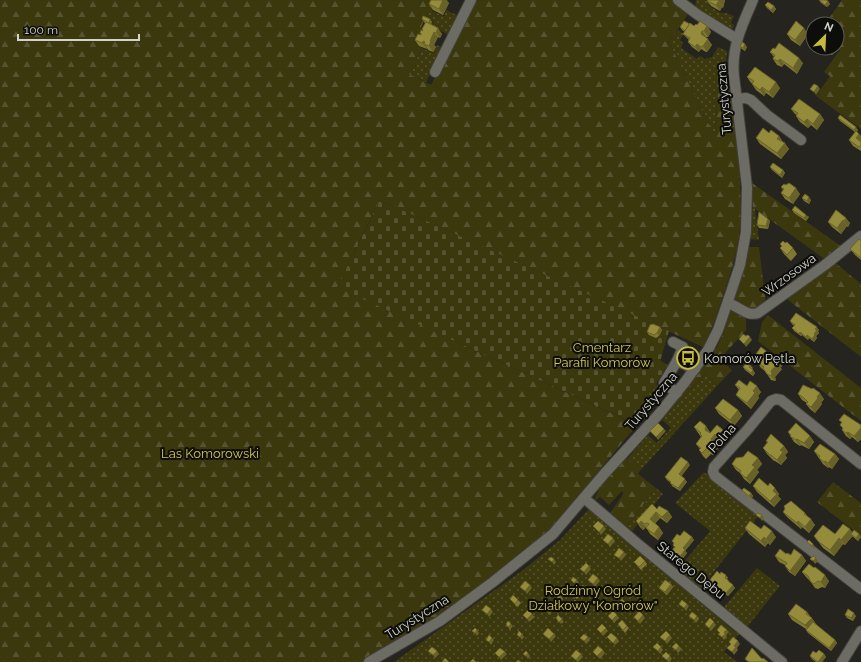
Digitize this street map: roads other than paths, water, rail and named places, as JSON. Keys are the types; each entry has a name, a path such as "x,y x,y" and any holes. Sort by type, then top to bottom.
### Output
{"street":[{"path":"435,72 471,0"},
{"path":"678,0 737,39"},
{"name":"Turystyczna","path":"369,662 440,621 493,582 552,534 605,473 645,431 677,393 695,369 712,342 728,303 745,243 747,221 746,187 733,66 734,50 737,39 753,0"},
{"path":"737,99 746,98 751,100 760,110 801,140"},
{"name":"Wrzosowa","path":"728,303 746,313 753,314 761,311 825,265 861,236"},
{"path":"673,342 683,347 677,361 664,383 677,393"},
{"path":"677,361 695,369"},
{"name":"Polna","path":"861,464 780,400 775,399 770,402 712,470 716,477 861,589"},
{"name":"Starego Dębu","path":"584,498 782,662"},
{"path":"842,662 861,631"}],"place":[{"name":"Komorów Pętla","path":"688,358"}],"park label":[{"name":"Cmentarz Parafii Komorów","path":"602,354"},
{"name":"Las Komorowski","path":"210,453"},
{"name":"Rodzinny Ogród Działkowy \"Komorów\"","path":"593,598"}]}
